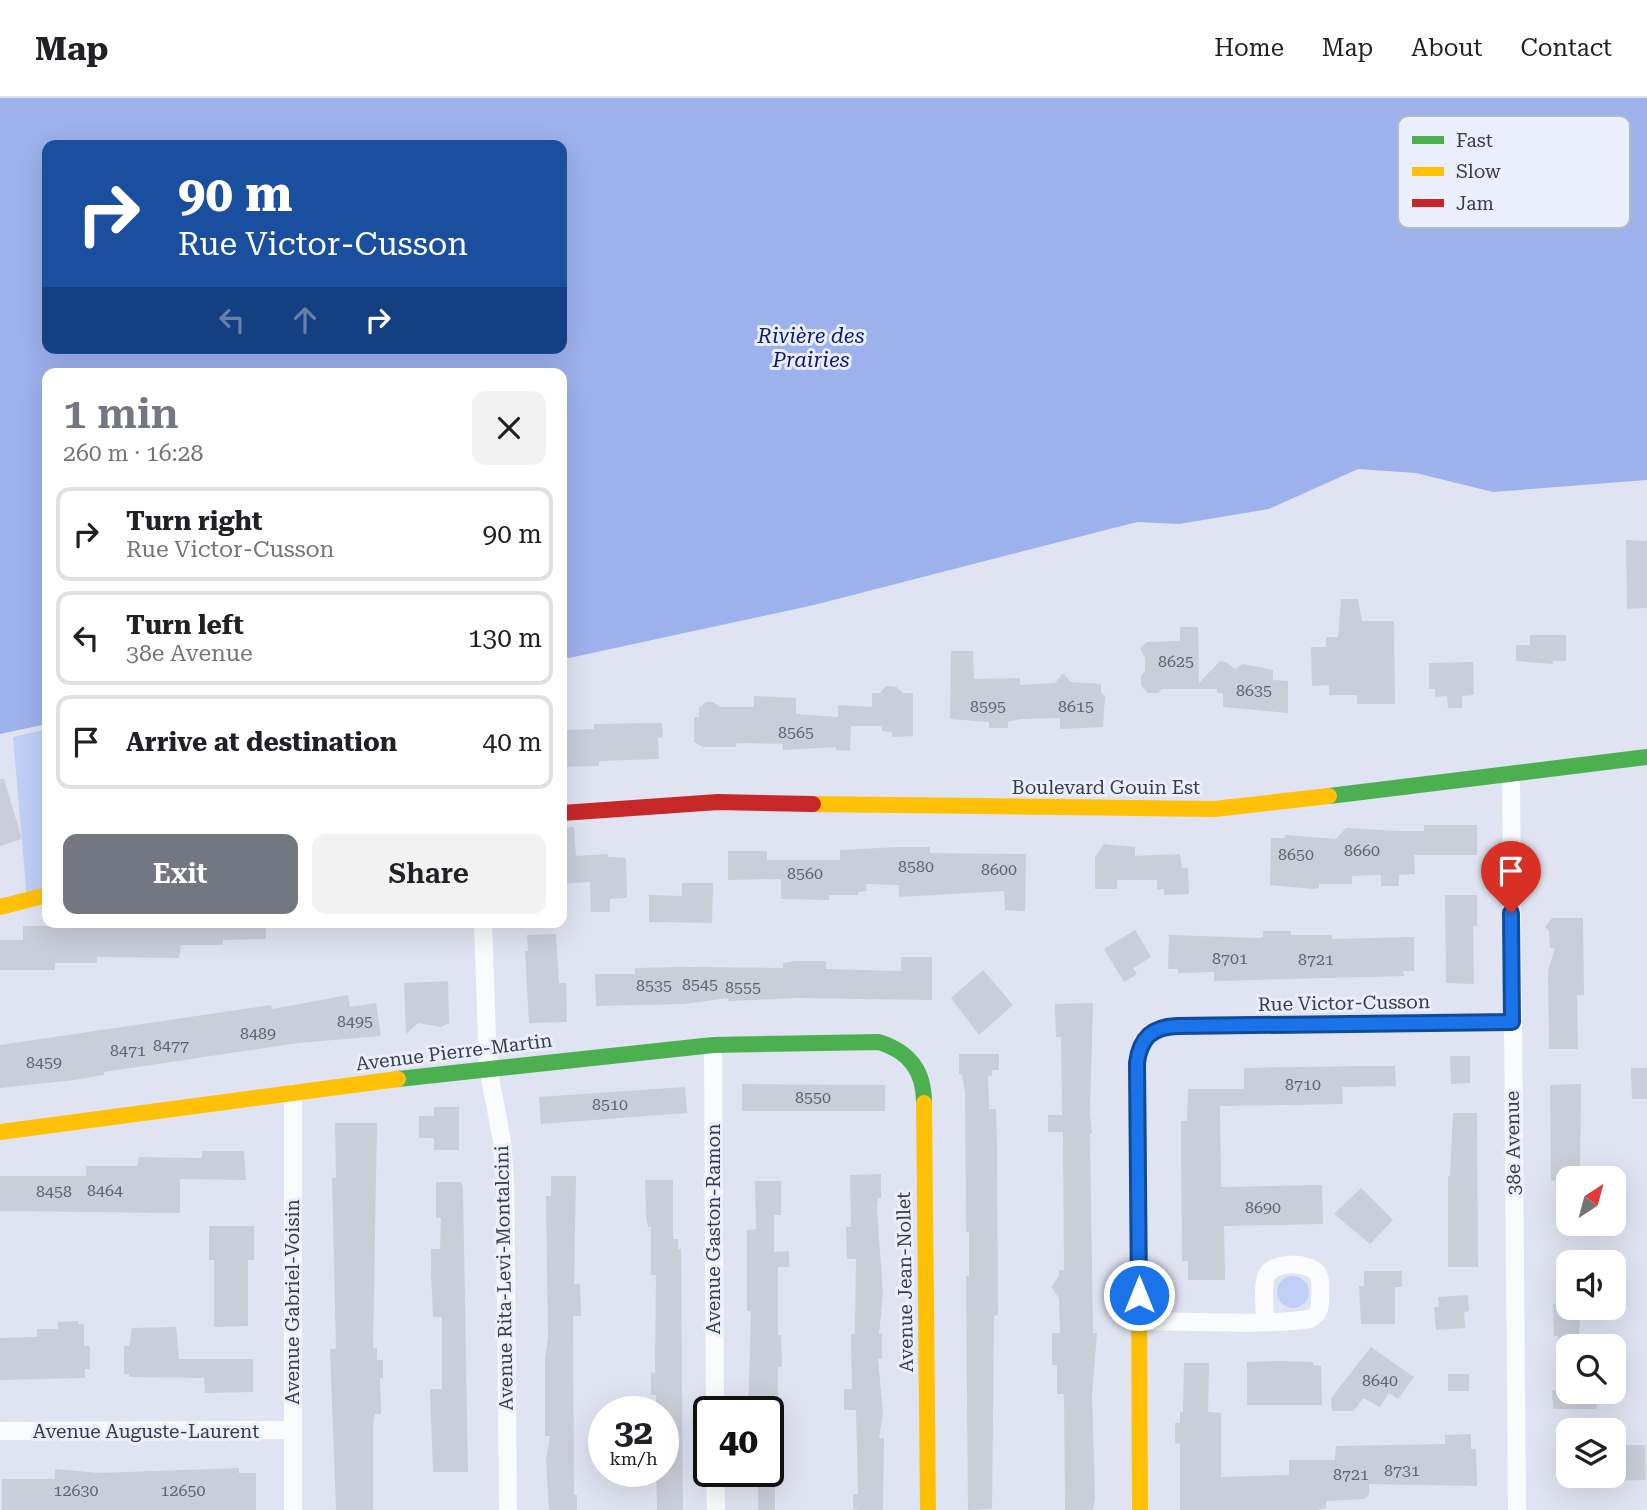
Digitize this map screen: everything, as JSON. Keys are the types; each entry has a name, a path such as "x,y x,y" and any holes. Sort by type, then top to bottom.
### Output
{"street":[{"name":"Boulevard Gouin Est","path":"567,813 718,802 1214,809 1511,776 1647,757"},
{"name":"38e Avenue","path":"1511,776 1517,1510"},
{"path":"0,907 42,896"},
{"name":"Avenue Rita-Levi-Montalcini","path":"483,928 488,1067 502,1141 505,1180 508,1510"},
{"name":"Rue Victor-Cusson","path":"1139,1321 1138,1053 1150,1032 1177,1026 1512,1022"},
{"name":"Avenue Pierre-Martin","path":"0,1132 488,1067 713,1045 879,1042 897,1047 911,1057"},
{"name":"Avenue Gaston-Ramon","path":"713,1045 715,1396"},
{"name":"Avenue Jean-Nollet","path":"911,1057 920,1072 924,1089 928,1510"},
{"name":"Avenue Gabriel-Voisin","path":"293,1093 293,1510"},
{"path":"1140,1510 1139,1321 1265,1320"},
{"name":"Avenue Auguste-Laurent","path":"0,1431 292,1430"},
{"path":"715,1487 716,1510"}],"shaded area":[{"path":"42,730 42,897 27,899 13,737"},
{"path":"1293,1276 1304,1281 1309,1292 1304,1303 1293,1308 1282,1303 1277,1292 1282,1281"}],"water":[{"name":"Rivière des Prairies","path":"0,98 1647,98 1647,480 1493,492 1416,473 1358,469 1269,509 1179,524 1137,522 814,605 569,658 567,368 42,368 42,725 0,734"}],"building":[{"path":"1626,540 1647,541 1647,608 1627,609"},
{"path":"1341,599 1358,599 1362,621 1394,621 1395,704 1357,704 1357,695 1329,695 1329,685 1312,686 1311,647 1326,647 1326,637 1338,637"},
{"path":"1180,627 1198,627 1199,683 1220,661 1235,669 1243,664 1273,670 1273,680 1288,681 1288,713 1223,707 1223,693 1217,693 1217,689 1162,689 1158,693 1148,693 1141,686 1145,658 1140,648 1147,642 1180,641"},
{"path":"1530,635 1566,635 1566,661 1553,661 1553,664 1516,661 1516,645 1530,645"},
{"path":"951,651 973,651 974,679 1020,678 1020,685 1055,683 1063,673 1071,682 1101,684 1101,692 1105,696 1103,727 1060,729 1060,718 1020,719 1008,722 1008,728 989,728 989,722 950,719"},
{"path":"1473,662 1474,695 1462,696 1462,708 1448,708 1447,696 1435,697 1435,689 1429,689 1429,663"},
{"path":"886,686 897,687 903,693 913,693 913,736 892,737 892,732 882,731 882,726 851,726 850,751 836,750 836,747 783,750 783,744 736,743 736,747 703,747 694,742 694,717 699,717 699,708 706,702 713,702 720,707 754,707 754,696 796,698 796,714 838,717 838,705 872,707 872,693 880,693"},
{"path":"662,723 663,737 658,738 659,759 599,761 599,766 567,767 567,730 594,729 594,724"},
{"path":"0,779 4,779 22,839 0,846"},
{"path":"1424,825 1477,825 1477,855 1414,855 1415,874 1399,875 1399,886 1381,886 1381,875 1352,876 1352,884 1319,884 1319,888 1313,889 1270,885 1271,838 1285,838 1285,835 1336,839 1346,828 1424,831"},
{"path":"574,827 576,856 608,854 608,857 626,858 627,898 610,899 610,912 591,912 590,882 567,884 567,828"},
{"path":"1104,844 1135,847 1135,856 1180,854 1182,868 1188,868 1189,894 1164,895 1164,889 1157,890 1157,880 1117,880 1117,889 1095,889 1095,857"},
{"path":"930,847 930,853 1026,854 1025,911 1005,910 1004,891 899,897 899,885 866,884 867,891 858,892 858,895 829,895 829,900 781,899 781,879 728,880 728,851 767,851 767,860 840,860 840,850"},
{"path":"682,883 713,883 712,923 649,922 649,895 682,896"},
{"path":"1445,895 1477,895 1477,926 1473,926 1474,984 1446,983"},
{"path":"1552,918 1583,918 1584,995 1577,995 1578,1049 1549,1049 1548,971 1555,948 1550,948 1549,931 1545,927"},
{"path":"23,926 266,928 266,939 223,940 223,945 181,945 179,958 97,957 97,963 55,963 55,970 0,970 0,940 23,940"},
{"path":"1135,930 1151,957 1133,968 1137,974 1124,982 1104,949"},
{"path":"1263,931 1291,931 1291,935 1332,935 1332,939 1414,937 1414,971 1403,971 1404,976 1214,981 1214,972 1178,973 1178,969 1168,969 1169,935 1258,938 1263,937"},
{"path":"556,934 559,983 566,983 567,1022 529,1023 525,951 528,951 527,935"},
{"path":"901,957 932,957 932,1000 796,998 728,1001 728,998 684,1004 596,1006 595,974 635,974 635,968 783,968 783,963 796,961 826,961 826,969 901,971"},
{"path":"983,970 1013,1005 979,1035 951,998"},
{"path":"448,981 449,1023 441,1027 418,1023 406,1034 404,983"},
{"path":"348,995 350,1007 376,1003 381,1036 298,1043 104,1072 104,1075 74,1080 0,1088 0,1045 271,1005 272,1009"},
{"path":"1093,1003 1090,1134 1093,1333 1097,1333 1092,1394 1095,1499 1093,1510 1065,1510 1064,1394 1057,1394 1057,1365 1052,1365 1052,1333 1060,1333 1059,1298 1051,1287 1059,1276 1059,1270 1064,1270 1063,1132 1048,1132 1048,1115 1062,1115 1061,1037 1056,1037 1055,1004"},
{"path":"959,1054 999,1054 999,1070 992,1070 992,1076 988,1076 989,1109 996,1109 997,1144 998,1315 994,1316 992,1509 968,1510 966,1276 969,1276 969,1232 966,1232 965,1093 962,1074 959,1074"},
{"path":"1450,1056 1470,1056 1470,1083 1451,1084"},
{"path":"1395,1066 1396,1086 1342,1087 1343,1104 1220,1106 1221,1187 1322,1185 1323,1224 1224,1226 1225,1280 1188,1280 1188,1261 1182,1261 1181,1121 1187,1121 1188,1089 1244,1089 1244,1068"},
{"path":"1631,1068 1647,1068 1647,1099 1632,1099"},
{"path":"742,1084 885,1085 885,1111 742,1111"},
{"path":"1581,1084 1580,1166 1556,1166 1556,1180 1551,1181 1550,1085"},
{"path":"685,1087 687,1113 541,1124 539,1097"},
{"path":"434,1107 459,1107 459,1150 434,1150 434,1138 419,1138 419,1116 434,1116"},
{"path":"1453,1113 1477,1113 1478,1267 1448,1267 1448,1176"},
{"path":"335,1123 377,1123 373,1348 377,1348 377,1360 383,1360 383,1378 380,1378 381,1414 375,1414 373,1426 373,1510 336,1510 330,1349 336,1349 332,1178 336,1178"},
{"path":"202,1151 244,1151 246,1180 180,1179 180,1213 0,1211 0,1176 86,1176 86,1166 137,1166 139,1157 202,1158"},
{"path":"881,1174 881,1198 878,1198 877,1209 883,1294 879,1334 882,1333 882,1359 878,1359 883,1413 879,1438 884,1438 883,1510 859,1510 853,1509 853,1494 858,1494 856,1410 844,1410 844,1389 852,1389 851,1334 855,1334 856,1259 847,1259 846,1227 851,1227 850,1175"},
{"path":"551,1176 576,1176 574,1284 580,1284 581,1316 573,1316 574,1495 577,1495 577,1510 549,1510 546,1460 550,1436 545,1436 545,1359 548,1337 546,1196 551,1196"},
{"path":"645,1180 673,1180 673,1239 678,1239 678,1249 681,1249 683,1510 657,1510 656,1487 679,1487 679,1396 651,1395 651,1372 655,1373 656,1275 651,1275 651,1227 648,1227"},
{"path":"755,1181 781,1181 781,1215 774,1215 774,1252 789,1251 789,1267 778,1267 778,1335 781,1335 782,1367 778,1367 778,1396 748,1396 751,1311 747,1311 747,1230 756,1229"},
{"path":"436,1182 461,1182 463,1188 468,1472 433,1472 430,1389 442,1389 442,1317 433,1317 431,1272 431,1249 440,1249 441,1218 436,1218"},
{"path":"1361,1188 1393,1220 1370,1244 1334,1214"},
{"path":"209,1226 254,1226 254,1260 248,1260 248,1326 214,1327 214,1260 209,1260"},
{"path":"1364,1271 1402,1271 1402,1287 1395,1287 1395,1324 1361,1324 1359,1286 1364,1286"},
{"path":"1468,1295 1469,1311 1464,1312 1465,1328 1436,1330 1434,1307 1439,1307 1438,1297"},
{"path":"1553,1304 1556,1304 1556,1320 1580,1320 1579,1334 1554,1336"},
{"path":"78,1321 78,1324 84,1324 84,1346 90,1346 90,1369 85,1369 85,1378 0,1380 0,1338 37,1337 37,1329 58,1329 58,1322"},
{"path":"176,1327 179,1359 253,1359 253,1392 205,1393 204,1378 129,1377 129,1374 124,1374 124,1346 129,1346 132,1328"},
{"path":"1371,1347 1414,1377 1398,1399 1389,1393 1380,1407 1363,1398 1354,1411 1332,1411 1331,1398"},
{"path":"1247,1362 1313,1362 1313,1365 1321,1366 1322,1405 1247,1405"},
{"path":"1184,1363 1209,1363 1208,1412 1221,1413 1221,1477 1289,1475 1289,1460 1335,1460 1336,1446 1445,1444 1445,1435 1471,1434 1471,1449 1476,1449 1477,1486 1369,1484 1369,1494 1365,1499 1326,1501 1326,1508 1315,1510 1180,1510 1180,1444 1175,1443 1175,1423 1180,1423 1180,1412 1183,1412"},
{"path":"1448,1374 1469,1374 1469,1391 1448,1391"},
{"path":"1552,1390 1556,1390 1556,1404 1597,1404 1597,1409 1553,1409"},
{"path":"1626,1445 1645,1445 1646,1480 1626,1481"},
{"path":"239,1468 239,1473 256,1473 256,1510 2,1510 2,1479 55,1479 55,1469 99,1473"},
{"path":"758,1487 775,1487 775,1510 758,1510"}],"traffic: fast":[{"path":"1329,796 1647,757"},
{"path":"1138,1056 1149,1034 1167,1026 1512,1022"},
{"path":"398,1079 713,1045 879,1042 899,1051 913,1064 921,1081 924,1103"}],"traffic: slow":[{"path":"813,804 1214,809 1329,796"},
{"path":"0,907 42,896"},
{"path":"1138,1056 1140,1510"},
{"path":"0,1132 398,1079"},
{"path":"924,1103 928,1510"}],"traffic: jam":[{"path":"567,813 718,802 813,804"}],"route":[{"path":"1139,1295 1137,1063 1141,1044 1150,1032 1177,1026 1512,1022 1511,913"}]}
